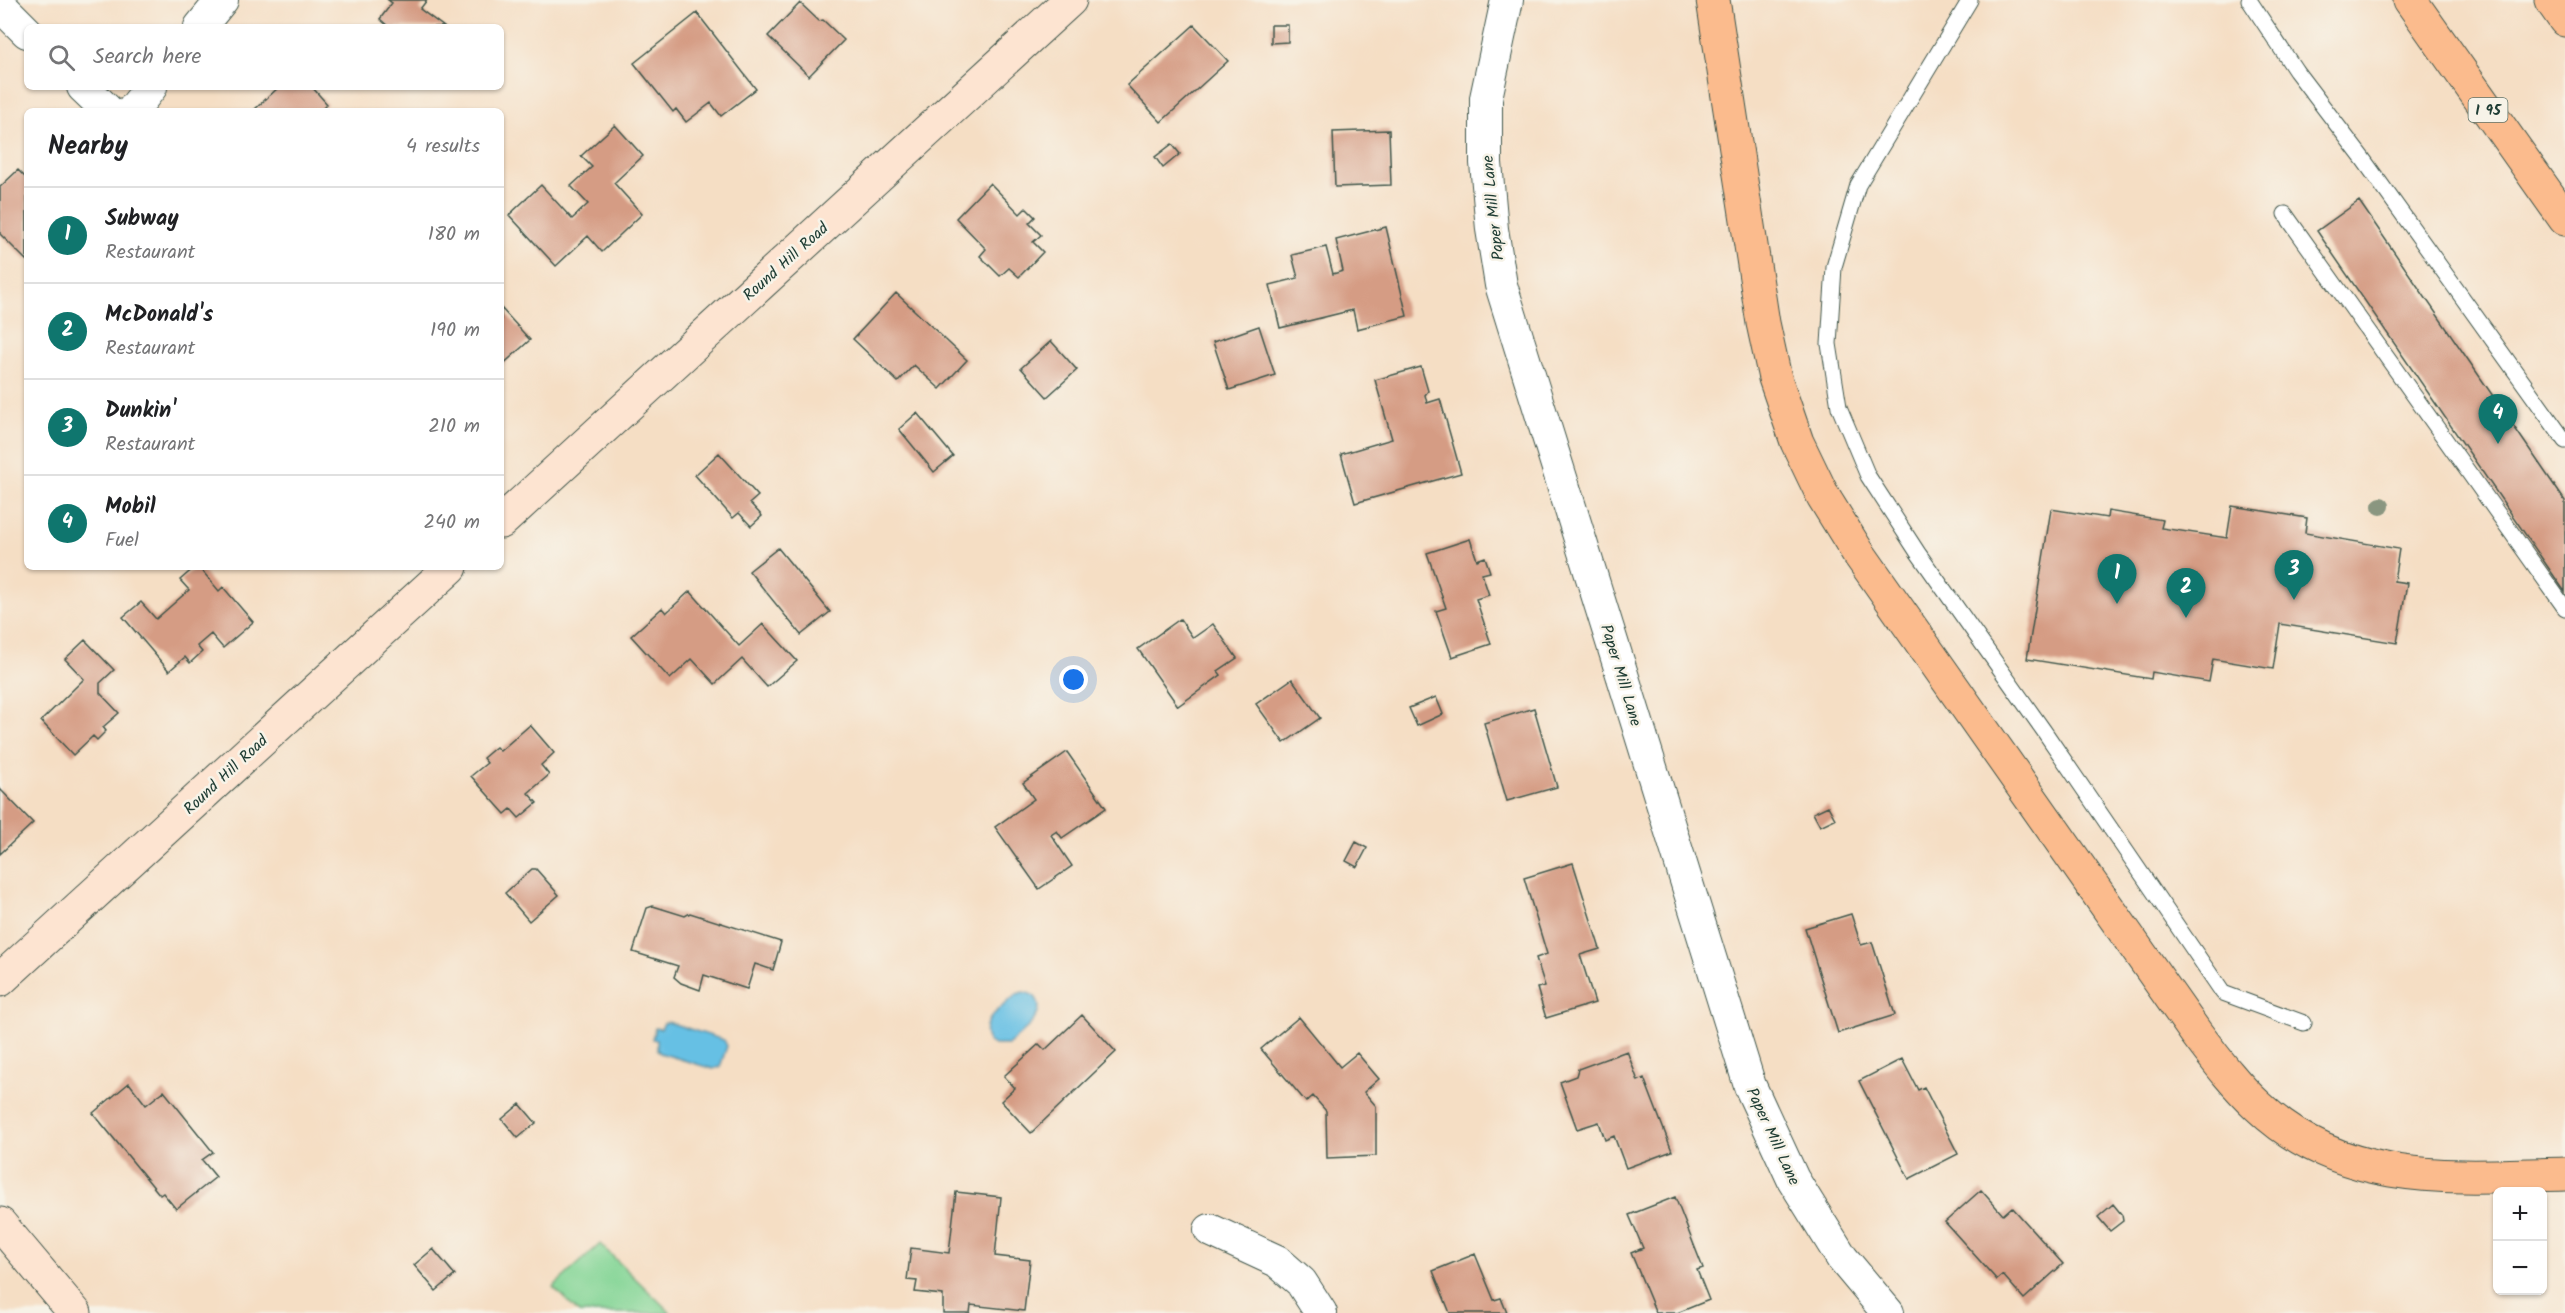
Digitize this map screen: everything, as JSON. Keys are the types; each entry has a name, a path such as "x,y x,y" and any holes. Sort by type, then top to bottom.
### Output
{"highway":[{"path":"1713,0 1763,323 1775,378 1797,442 1823,496 1857,551 2196,1033 2225,1071 2258,1107 2293,1135 2331,1155 2370,1167 2409,1174 2486,1176 2565,1174"},
{"name":"I 95","path":"2410,0 2565,219"},
{"path":"2551,0 2565,20"}],"main road":[{"name":"Round Hill Road","path":"504,519 1070,0"},
{"name":"Round Hill Road","path":"0,980 448,570"},
{"path":"0,1224 75,1313"}],"street":[{"path":"202,24 222,0"},
{"name":"Paper Mill Lane","path":"1507,0 1486,98 1486,163 1501,285 1750,1086 1793,1179 1842,1258 1888,1313"},
{"path":"0,5 24,29"},
{"path":"86,90 105,108"},
{"path":"134,108 149,90"},
{"path":"1210,1230 1277,1261 1301,1281 1321,1313"}],"lane":[{"path":"1970,0 1858,185 1834,267 1829,344 1839,407 1868,476 1886,504 2223,993 2304,1023"},
{"path":"2249,0 2295,71 2363,159 2565,441"},
{"path":"2285,214 2565,608"}],"green space":[{"path":"600,1244 671,1313 579,1313 553,1287"}],"water":[{"path":"1023,992 1036,998 1039,1005 1035,1018 1008,1045 994,1045 988,1041 986,1034 989,1021 993,1014 1017,994"},
{"path":"668,1022 724,1040 727,1046 720,1067 713,1069 660,1053 657,1049 657,1040 652,1039 655,1028 661,1029 664,1023"}],"building":[{"path":"388,0 427,0 420,9 440,24 386,24 380,19 392,3"},
{"path":"800,3 844,40 809,76 768,36"},
{"path":"697,13 756,89 721,116 711,103 686,122 676,109 673,112 634,63"},
{"path":"1194,25 1228,61 1161,122 1127,85"},
{"path":"1271,25 1288,25 1288,42 1271,43"},
{"path":"276,90 315,90 327,104 323,108 256,108"},
{"path":"615,125 643,156 614,183 642,214 602,252 588,236 556,266 509,215 541,185 572,219 588,204 571,186 592,167 581,156"},
{"path":"1389,130 1391,185 1335,187 1333,132"},
{"path":"1172,144 1180,154 1163,168 1155,157"},
{"path":"18,170 24,176 24,258 0,234 0,187"},
{"path":"990,183 1020,214 1026,208 1035,217 1029,223 1041,235 1033,242 1043,252 1019,277 1009,268 1000,276 980,256 986,249 956,218"},
{"path":"2359,201 2565,501 2565,592 2317,231"},
{"path":"1386,227 1407,316 1357,329 1353,310 1280,328 1270,285 1298,278 1292,255 1326,247 1333,274 1343,271 1336,240"},
{"path":"896,293 967,360 940,389 914,365 898,382 853,339"},
{"path":"504,311 530,340 504,363"},
{"path":"1259,326 1275,375 1229,390 1213,342"},
{"path":"1051,341 1077,370 1047,397 1021,368"},
{"path":"1421,367 1428,391 1425,395 1427,403 1440,399 1461,473 1355,503 1341,454 1392,439 1375,380"},
{"path":"917,413 953,456 934,472 899,429"},
{"path":"719,453 758,496 750,503 762,516 751,526 739,513 733,518 695,475"},
{"path":"2232,506 2307,518 2305,533 2399,549 2394,581 2407,583 2397,643 2280,624 2273,669 2213,659 2209,682 2152,672 2151,679 2027,659 2051,509 2107,518 2108,511 2163,520 2161,528 2227,538"},
{"path":"1470,539 1477,560 1485,557 1490,572 1482,574 1489,595 1476,599 1491,644 1452,657 1436,611 1446,608 1427,553"},
{"path":"778,548 830,612 801,635 749,571"},
{"path":"192,570 202,570 219,591 223,587 253,622 223,648 211,634 197,646 202,652 190,663 185,657 169,671 123,617 141,602 156,619 189,590 180,580"},
{"path":"690,591 739,646 763,624 797,661 767,687 742,659 715,684 692,659 670,679 631,636 662,608 666,613"},
{"path":"1180,619 1193,638 1213,624 1237,658 1218,671 1221,675 1178,706 1138,649"},
{"path":"85,640 114,670 100,683 100,693 119,713 103,727 106,731 97,740 93,736 73,755 41,721 84,679 65,659"},
{"path":"1292,679 1320,718 1284,743 1256,704"},
{"path":"1436,697 1443,714 1417,726 1409,708"},
{"path":"1534,708 1557,787 1507,801 1484,723"},
{"path":"530,725 554,753 541,765 549,775 528,793 537,803 519,818 511,809 505,814 471,776 487,763 483,758 496,747 500,751"},
{"path":"1067,752 1106,808 1062,838 1057,831 1051,835 1072,866 1039,889 995,827 1034,799 1023,783"},
{"path":"0,789 33,823 0,854"},
{"path":"1828,806 1835,819 1820,826 1813,813"},
{"path":"1356,842 1367,848 1357,867 1346,861"},
{"path":"1573,863 1600,949 1580,955 1595,1003 1546,1018 1537,988 1545,986 1536,958 1547,954 1524,878"},
{"path":"532,869 536,869 559,895 529,921 505,893"},
{"path":"653,906 685,916 690,913 781,942 773,970 755,964 747,989 704,975 700,990 681,983 674,977 678,966 633,952 647,908"},
{"path":"1851,914 1861,945 1872,942 1895,1015 1838,1033 1805,928"},
{"path":"1082,1015 1116,1052 1031,1133 1001,1101 1015,1088 1004,1076 1039,1044 1045,1050"},
{"path":"1299,1017 1340,1067 1357,1053 1379,1079 1364,1092 1376,1106 1376,1156 1327,1158 1326,1111 1313,1096 1306,1102 1261,1049"},
{"path":"1627,1051 1638,1081 1644,1078 1672,1151 1626,1168 1614,1136 1605,1140 1599,1122 1577,1129 1560,1082 1576,1076 1578,1069"},
{"path":"1902,1059 1918,1090 1924,1087 1958,1154 1909,1179 1859,1081"},
{"path":"129,1083 146,1105 164,1091 213,1152 202,1160 216,1177 176,1209 163,1193 160,1195 93,1113"},
{"path":"520,1104 536,1123 518,1138 502,1119"},
{"path":"1981,1190 2003,1215 2012,1207 2063,1264 2024,1299 2003,1275 1997,1280 1945,1222"},
{"path":"956,1192 1001,1197 995,1256 1030,1260 1024,1311 971,1305 970,1313 943,1313 943,1295 915,1292 917,1281 907,1280 911,1248 949,1253"},
{"path":"1675,1197 1703,1268 1697,1270 1709,1300 1677,1313 1656,1313 1631,1253 1643,1248 1629,1215"},
{"path":"2113,1204 2122,1215 2123,1221 2110,1231 2098,1217"},
{"path":"433,1249 455,1275 436,1291 414,1265"},
{"path":"1475,1254 1494,1300 1501,1298 1507,1313 1450,1313 1433,1271"}],"place":[{"name":"Mobil","path":"2498,444"},
{"name":"Dunkin'","path":"2294,600"},
{"name":"Subway","path":"2117,604"},
{"name":"McDonald's","path":"2186,618"}]}
